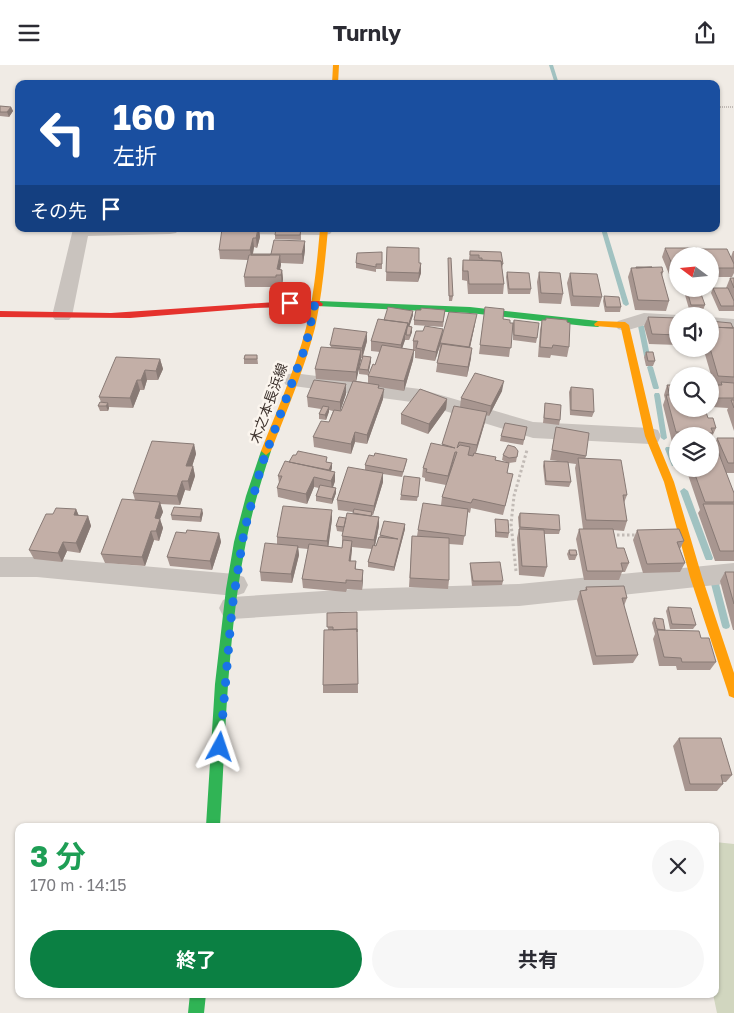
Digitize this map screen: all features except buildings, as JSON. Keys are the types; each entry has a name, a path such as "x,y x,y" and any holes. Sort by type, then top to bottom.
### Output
{"street":[{"path":"335,80 336,65"},
{"path":"62,316 80,232"},
{"name":"木之本長浜線","path":"213,823 234,597 252,496 306,345 320,281 324,232"},
{"path":"0,314 62,316 147,315 290,303 315,303 492,312 557,322 624,325 644,319 669,320"},
{"path":"719,324 734,325"},
{"path":"624,325 650,437 669,482 696,577 734,692"},
{"path":"293,380 420,396 533,430 650,437"},
{"path":"0,567 36,567 234,597 354,600 519,595 734,573"},
{"path":"196,1013 198,998"}],"path":[{"path":"720,107 734,107"},
{"path":"519,595 511,525 514,495 533,430"},
{"path":"605,535 644,535"}],"green space":[{"path":"719,842 734,844 734,1013 717,1013 714,998 719,998"}],"waterway":[{"path":"551,65 556,80"},
{"path":"604,232 626,304"},
{"path":"641,326 647,356"},
{"path":"650,367 656,388"},
{"path":"657,395 664,438"},
{"path":"684,491 709,558"},
{"path":"714,580 726,626"}],"traffic: fast":[{"path":"319,304 470,310 598,324"},
{"path":"213,823 222,684 232,589 240,542 251,496 266,451"},
{"path":"196,1013 198,998"}],"traffic: slow":[{"path":"335,80 336,65"},
{"path":"266,451 298,370 310,329 318,286 324,232"},
{"path":"598,324 625,325 650,436 669,482 696,577 734,692"}],"traffic: jam":[{"path":"0,314 111,316 276,304 319,304"}],"route":[{"path":"220,747 232,608 244,532 261,467 306,345 315,303 290,303"}]}
